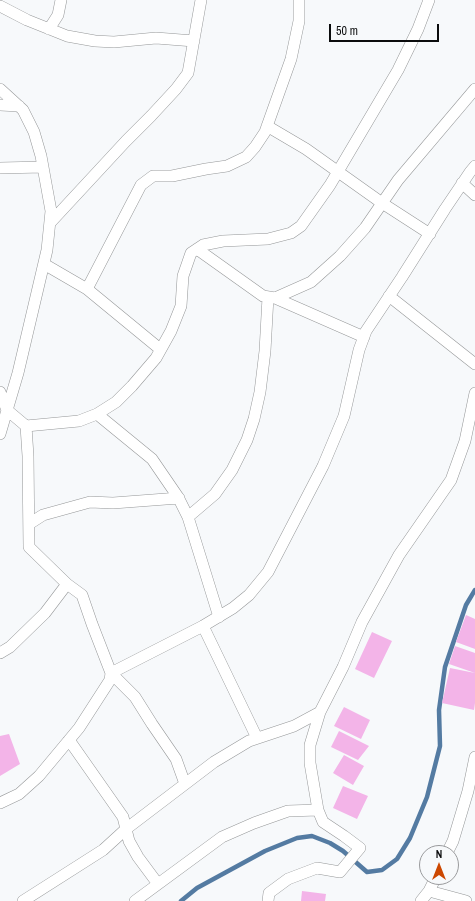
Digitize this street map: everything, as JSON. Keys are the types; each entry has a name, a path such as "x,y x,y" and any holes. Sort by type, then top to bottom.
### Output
{"street":[{"path":"10,0 14,14"},
{"path":"49,29 58,15 61,0"},
{"path":"50,223 126,140 152,116 188,73 201,0"},
{"path":"87,289 141,185 154,176 172,176 227,166 246,157 255,147 265,132 290,59 299,21 299,0"},
{"path":"0,392 7,410 26,426 79,421 97,414 116,402 156,358 171,331 180,306 184,276 190,253 203,245 224,241 268,239 291,233 301,226 330,185 398,70 418,29 429,0"},
{"path":"0,6 14,14 67,36 95,41 114,42 156,38 194,41"},
{"path":"0,89 23,110 34,132 42,156 51,211 44,264 18,373 0,434"},
{"path":"271,297 310,282 340,256 365,228 398,180 475,89"},
{"path":"0,105 18,106"},
{"path":"267,126 306,149 382,203 430,234"},
{"path":"0,803 19,794 39,776 79,728 110,680 112,672 219,617 249,595 268,572 316,479 344,416 359,350 364,337 462,183 475,166"},
{"path":"0,168 43,167"},
{"path":"462,183 475,195"},
{"path":"197,249 263,296 271,297 364,337"},
{"path":"44,264 87,289 160,349"},
{"path":"389,296 475,364"},
{"path":"188,517 215,494 232,470 247,440 254,419 260,392 271,297"},
{"path":"268,901 269,893 288,879 317,868 340,872 360,848 323,822 318,810 310,763 310,745 320,712 343,667 362,622 399,555 451,480 465,441 475,393"},
{"path":"97,414 152,459 179,498 188,517 219,617"},
{"path":"26,426 28,456 29,547 67,584 82,595 92,624 112,672 135,697 176,759 185,784"},
{"path":"29,524 43,515 90,502 113,503 179,498"},
{"path":"0,653 10,647 45,613 67,584"},
{"path":"203,626 257,738"},
{"path":"23,901 103,850 126,829 214,762 249,741 294,726 320,712"},
{"path":"69,740 123,817 129,841 138,857 158,884"},
{"path":"450,845 468,791 475,757"},
{"path":"135,901 222,837 254,823 288,811 318,810"},
{"path":"421,901 432,885"},
{"path":"429,891 466,901"}],"building":[{"path":"466,615 475,619 475,649 456,642"},
{"path":"372,632 392,641 374,678 355,669"},
{"path":"455,646 475,653 475,673 449,664"},
{"path":"450,668 475,673 474,710 442,703"},
{"path":"344,707 370,720 361,739 334,726"},
{"path":"339,731 369,746 358,760 331,747"},
{"path":"9,734 20,764 0,776 0,736"},
{"path":"344,755 364,766 353,785 333,773"},
{"path":"343,786 368,796 357,819 333,808"},
{"path":"302,891 326,894 325,901 301,901"}],"waterway":[{"path":"181,901 197,888 265,851 297,838 312,836 330,843 343,851 367,872 382,870 397,859 410,838 427,797 440,746 439,710 445,667 466,605 475,590"}]}
